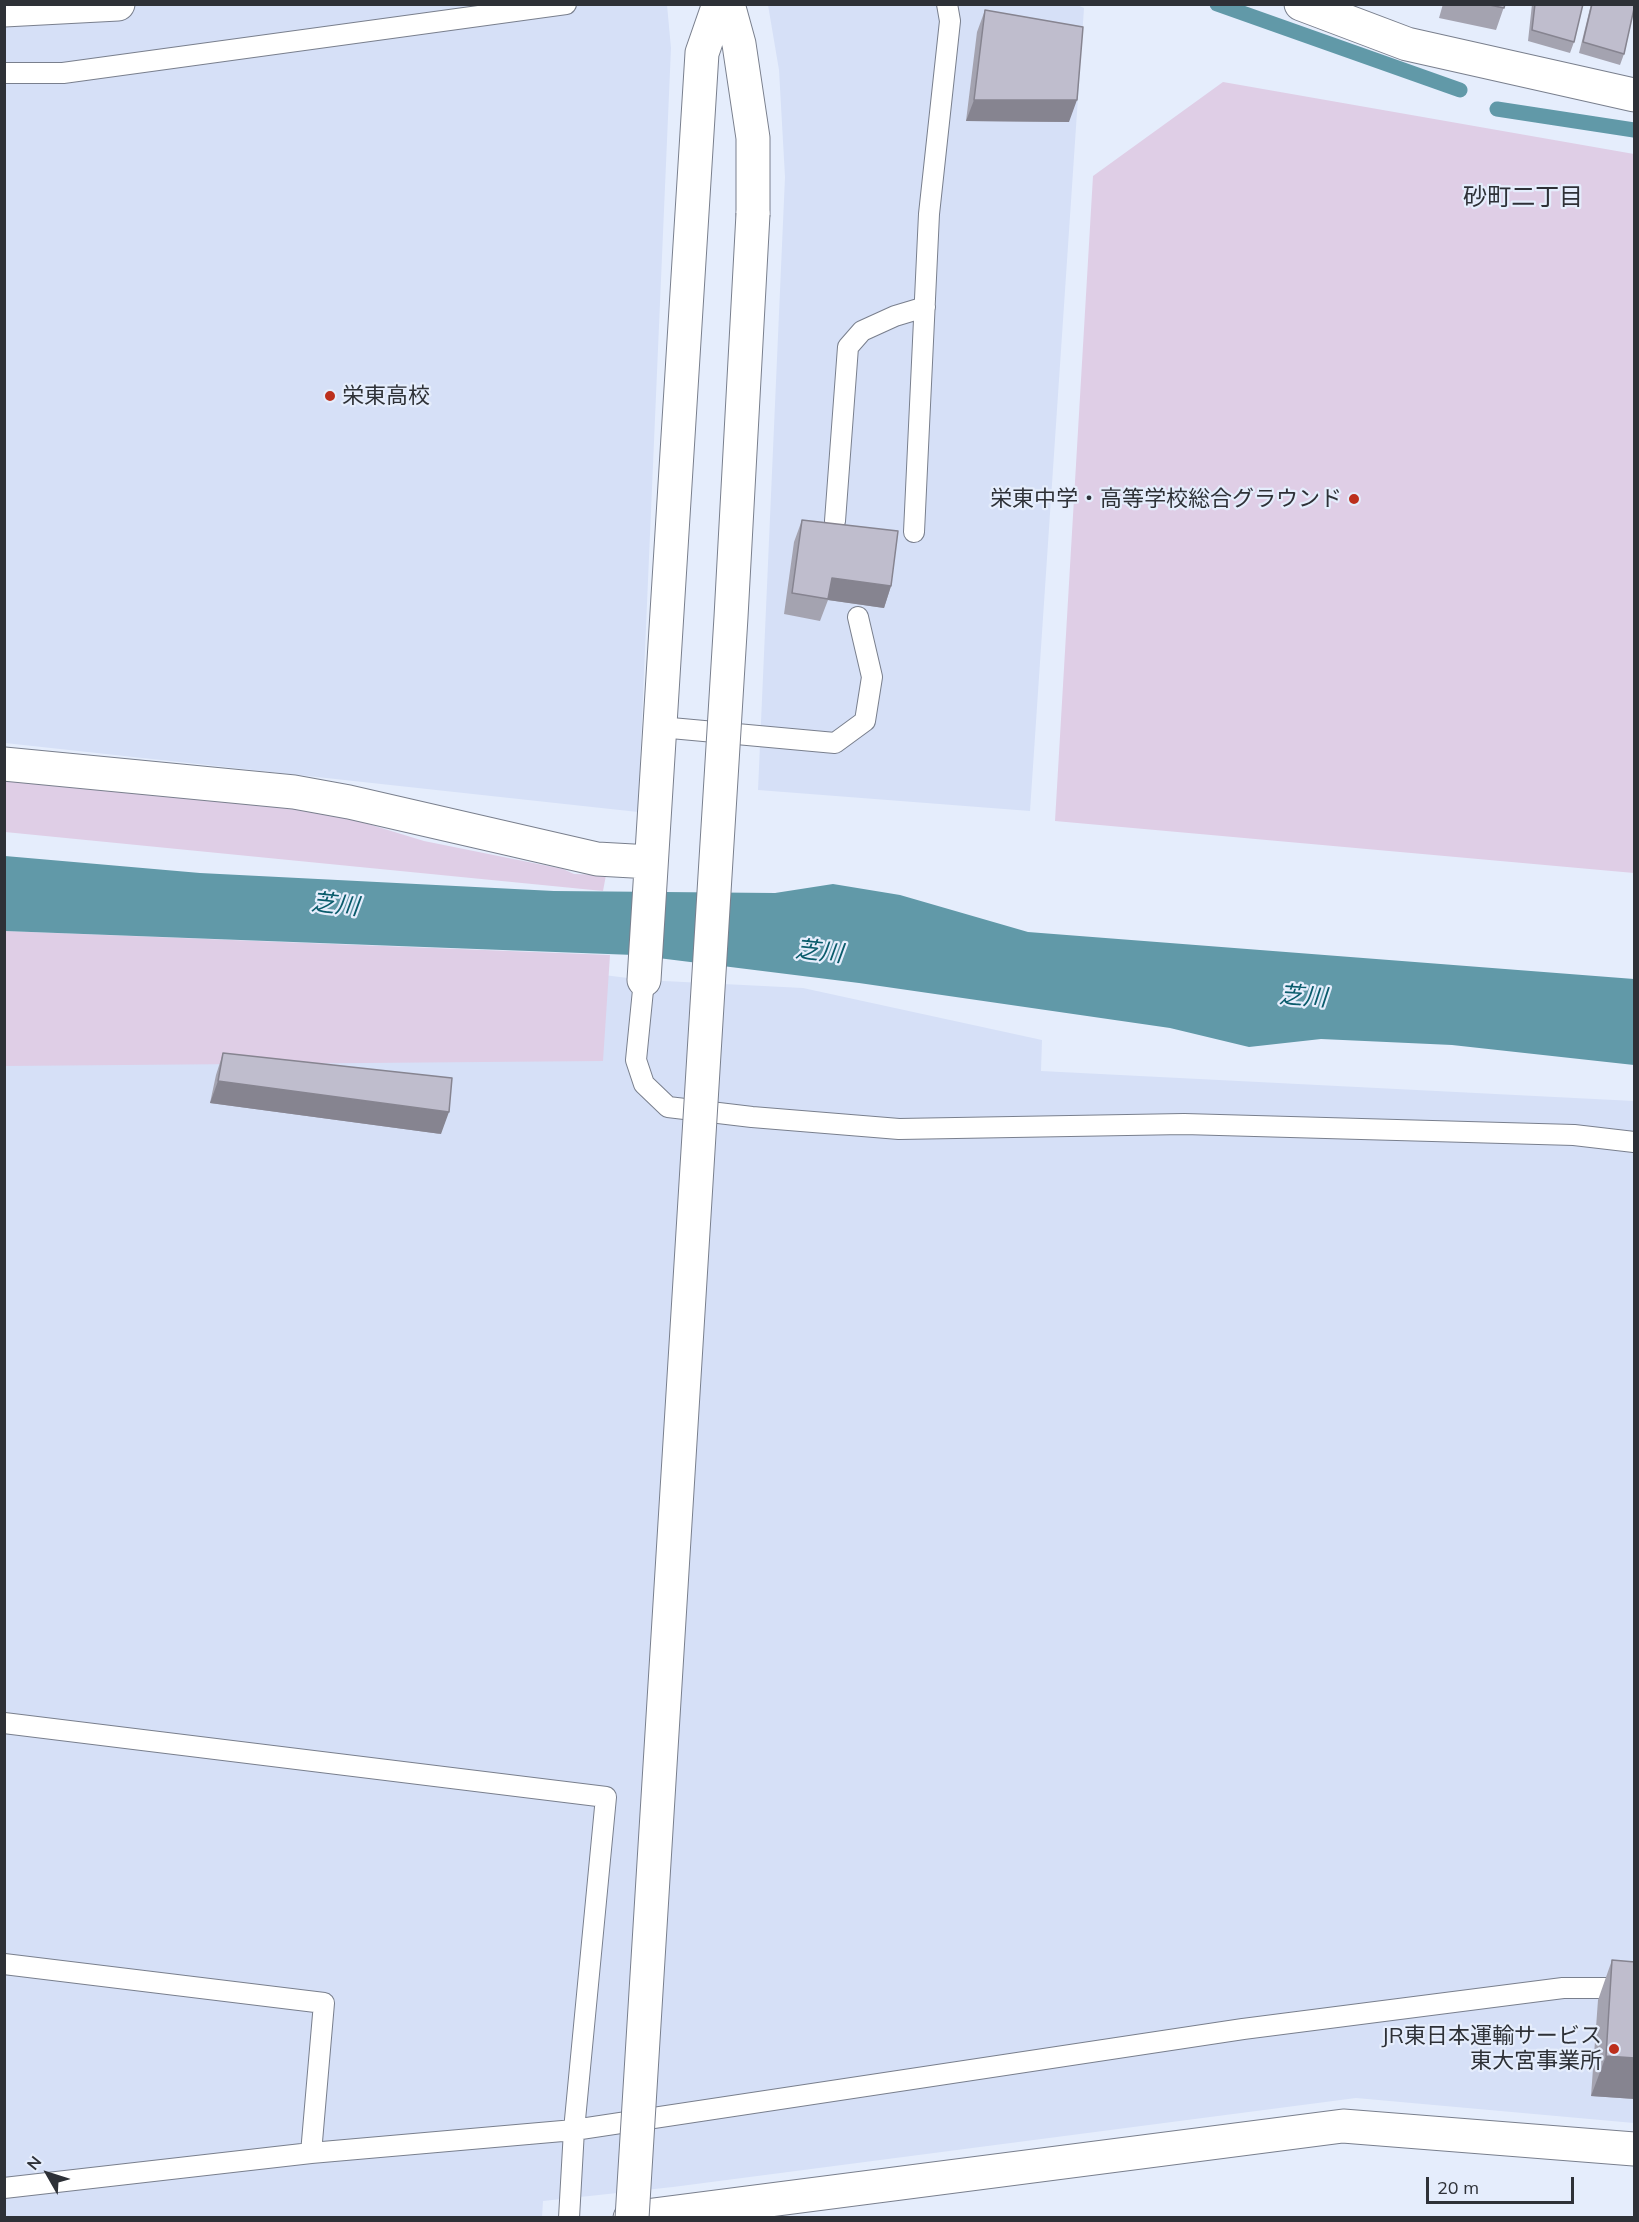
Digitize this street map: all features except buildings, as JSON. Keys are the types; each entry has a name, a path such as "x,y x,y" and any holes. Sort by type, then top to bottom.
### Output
{"street":[{"path":"4,10 118,4"},
{"path":"644,980 702,53 719,4"},
{"path":"728,4 739,44 753,138 753,214 731,617 631,2217 1343,2126 1635,2149"},
{"path":"1301,4 1407,44 1635,95"},
{"path":"4,764 294,792 349,802 597,859 651,869"}],"lane":[{"path":"4,74 63,73 566,4"},
{"path":"914,532 929,214 950,21 947,4"},
{"path":"835,521 848,347 862,331 895,316 924,307"},
{"path":"660,727 836,743 865,722 872,677 858,617"},
{"path":"644,980 636,1060 644,1084 668,1107 752,1117 899,1129 1184,1124 1574,1135 1635,1142"},
{"path":"4,1723 606,1797 574,2130 569,2217"},
{"path":"4,1964 324,2003 311,2153"},
{"path":"4,2188 311,2153 574,2130 1243,2029 1563,1988 1635,1988"}],"shaded area":[{"name":"栄東高校","path":"119,4 667,5 671,48 638,812 5,743 5,13"},
{"path":"1075,4 1084,8 1030,811 758,790 785,177 779,70 768,5"},
{"name":"栄東中学・高等学校総合グラウンド","path":"1223,82 1634,154 1634,873 1055,821 1093,176"},
{"path":"4,779 329,812 424,841 563,869 574,874 606,875 603,891 5,832"},
{"path":"5,931 610,955 603,1061 5,1066"},
{"path":"580,972 644,980 803,988 1042,1040 1041,1071 1634,1101 1634,2123 1356,2098 673,2187 543,2201 542,2217 5,2217 4,1041"}],"water":[{"name":"芝川","path":"5,856 200,873 554,891 775,893 833,884 900,895 1028,932 1634,979 1634,1065 1452,1045 1321,1039 1249,1047 1170,1028 859,983 634,955 5,931"}],"waterway":[{"path":"1217,4 1460,90"},
{"path":"1497,109 1634,130"}],"place":[{"name":"栄東高校","path":"330,396"},
{"name":"栄東中学・高等学校総合グラウンド","path":"1354,499"},
{"name":"JR東日本運輸サービス 東大宮事業所","path":"1614,2049"}],"district":[{"name":"砂町二丁目","path":"1523,198"}]}
